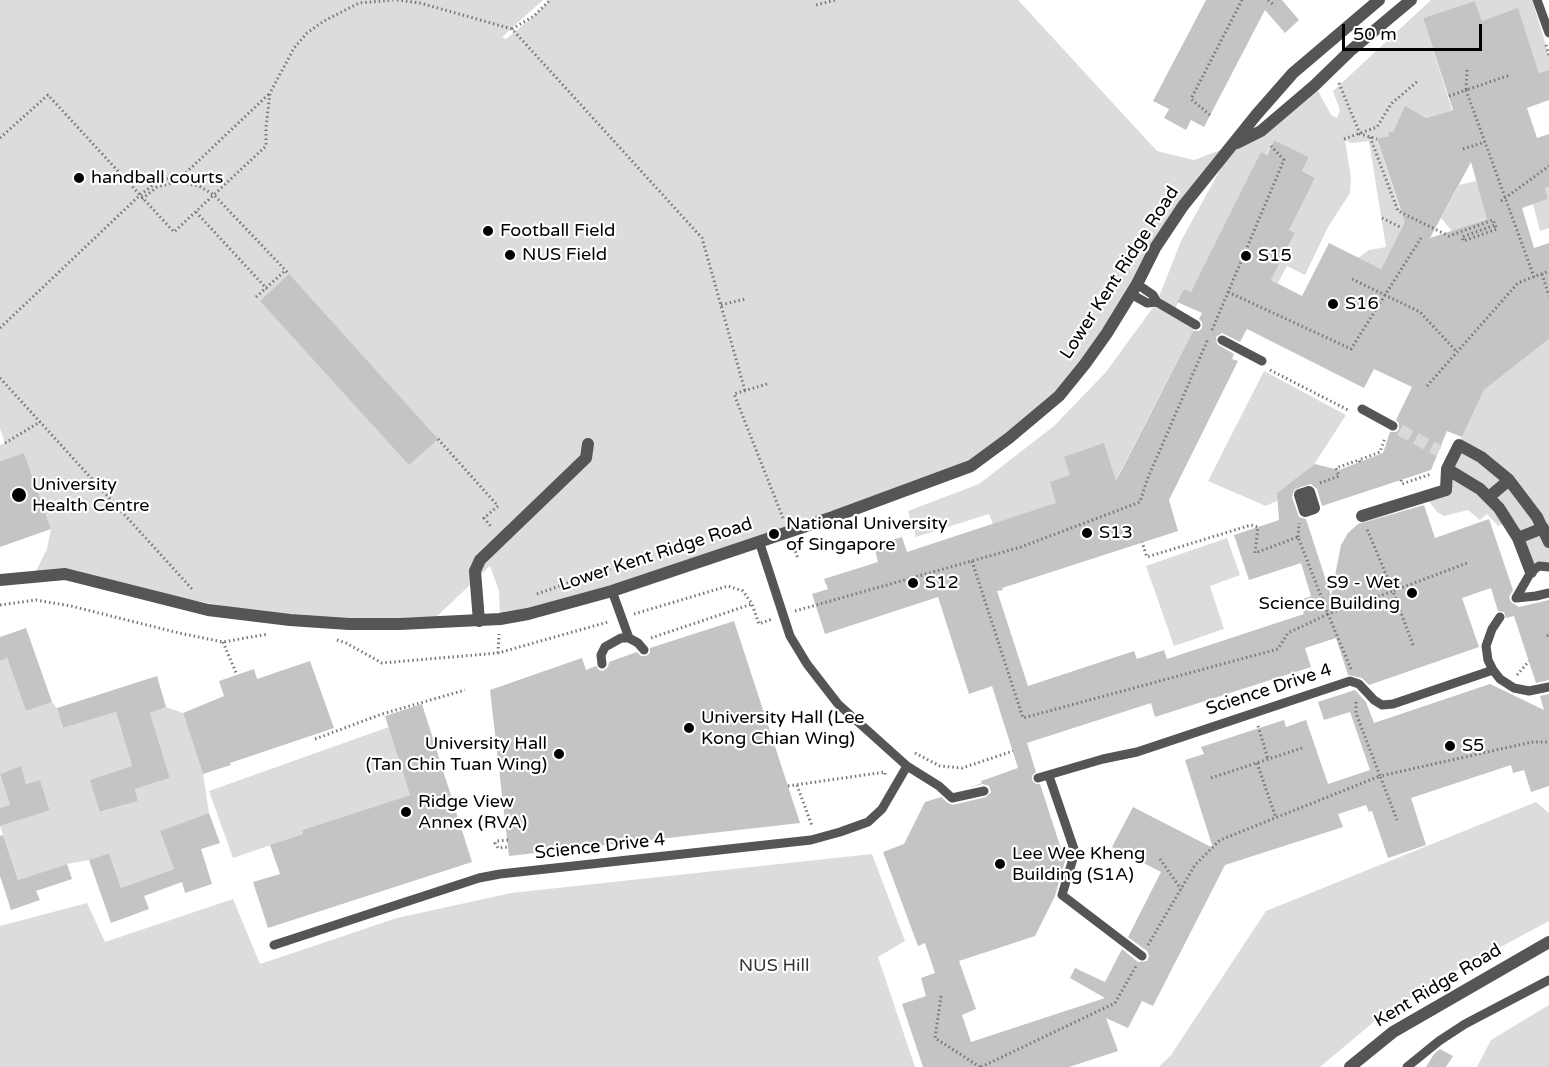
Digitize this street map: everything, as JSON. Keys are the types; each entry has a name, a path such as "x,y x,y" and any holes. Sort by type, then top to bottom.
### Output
{"street":[{"name":"Lower Kent Ridge Road","path":"0,580 65,574 208,610 290,620 390,624 479,621 528,614 612,591 833,517 971,466 1059,396 1085,364 1134,289 1155,248 1183,206 1257,114 1293,73 1379,0"},
{"name":"Lower Kent Ridge Road","path":"1234,145 1261,131 1411,0"},
{"path":"479,621 475,571 480,560 586,458 588,444"},
{"path":"1362,516 1446,490 1447,469 1459,445 1481,457 1509,480 1524,497 1549,542"},
{"path":"1447,469 1466,479 1489,497 1540,568"},
{"path":"1489,497 1509,480"},
{"path":"1518,538 1543,528"},
{"name":"Kent Ridge Road","path":"1350,1067 1393,1032 1549,942"}],"lane":[{"path":"1537,0 1549,33"},
{"path":"1134,289 1153,294 1157,303 1196,325"},
{"path":"1222,340 1261,363"},
{"path":"1362,409 1390,430"},
{"path":"759,541 790,636 807,664 838,704 907,766 939,786 952,798 984,791"},
{"path":"1540,568 1515,598 1549,593"},
{"path":"612,591 637,644"},
{"path":"1500,616 1486,646 1492,670 1500,679 1514,688 1529,691 1549,687"},
{"path":"602,664 601,655 605,647 621,638 637,644"},
{"name":"Science Drive 4","path":"1038,778 1049,777 1102,759 1137,752 1350,681 1359,684 1382,705 1393,704 1492,670"},
{"name":"Science Drive 4","path":"274,945 479,878 811,840 840,832 868,822 882,809 907,766"},
{"path":"1049,777 1075,852 1062,895 1142,956"},
{"path":"1407,1067 1439,1041 1465,1024 1549,980"}],"path":[{"path":"176,182 270,93 294,48 307,33 324,21 359,3 395,0 431,5 512,29 702,238 745,391"},
{"path":"512,29 534,16 550,0"},
{"path":"816,5 836,0"},
{"path":"1210,115 1191,99 1242,0"},
{"path":"1268,0 1275,6"},
{"path":"1467,70 1466,90 1534,277"},
{"path":"1449,96 1510,75"},
{"path":"1338,78 1360,134"},
{"path":"1344,140 1377,127 1391,104 1419,80"},
{"path":"0,138 48,95 174,232 266,146 270,93"},
{"path":"1360,134 1377,139"},
{"path":"1370,137 1398,211 1449,236 1493,220 1497,229 1463,241 1462,237 1495,225"},
{"path":"1462,148 1485,142"},
{"path":"800,609 1021,547 1140,502 1284,160 1271,146"},
{"path":"1501,201 1549,166"},
{"path":"0,328 157,182 185,174"},
{"path":"140,197 157,187 176,182 199,186 214,195 287,273 256,297"},
{"path":"196,212 267,289"},
{"path":"1382,218 1402,228"},
{"path":"1228,292 1351,349 1421,238"},
{"path":"1427,386 1518,283 1549,271"},
{"path":"1542,274 1549,296"},
{"path":"1352,279 1420,312 1457,352"},
{"path":"721,305 745,299"},
{"path":"1261,363 1350,411"},
{"path":"0,378 186,581"},
{"path":"767,384 734,394 783,519"},
{"path":"5,443 40,422"},
{"path":"1310,486 1339,476 1336,468 1380,452 1390,430"},
{"path":"438,439 498,506 484,518"},
{"path":"1401,480 1402,484 1433,474"},
{"path":"1362,516 1413,645"},
{"path":"1142,542 1147,557 1251,525 1258,527 1256,553 1298,537 1352,672"},
{"path":"972,561 1023,718 1278,650 1288,633 1328,614 1467,563"},
{"path":"0,605 36,600 71,606 223,642 272,634"},
{"path":"637,644 752,604"},
{"path":"328,638 346,643 382,663 462,657"},
{"path":"223,642 237,675"},
{"path":"315,739 382,714 465,690"},
{"path":"1356,699 1356,713 1397,820"},
{"path":"1254,713 1268,759"},
{"path":"941,996 935,1038 981,1067 1115,1003 1195,865 1220,840 1380,776 1532,742 1549,742"},
{"path":"1211,778 1302,748"},
{"path":"914,753 940,766 962,768 1013,751"},
{"path":"1257,763 1276,818"},
{"path":"788,786 885,772 884,780"},
{"path":"797,785 815,833"},
{"path":"508,840 497,841 495,846 508,847"},
{"path":"1160,859 1181,889"}],"green space":[{"path":"0,0 543,0 502,37 506,39 550,0 1018,0 1157,151 1194,160 1234,145 1315,85 1331,115 1337,118 1340,110 1333,91 1431,0 1532,0 1549,55 1549,70 1539,73 1518,9 1482,21 1475,1 1423,18 1452,110 1440,114 1440,124 1406,107 1393,132 1388,131 1389,136 1377,140 1400,209 1408,217 1381,269 1358,258 1369,250 1386,247 1369,141 1351,143 1345,140 1351,178 1350,193 1328,227 1305,275 1287,266 1278,283 1271,280 1295,233 1289,230 1315,178 1302,171 1309,157 1274,140 1191,292 1184,289 1178,302 1174,312 1196,325 1118,476 1123,482 993,524 989,514 916,537 908,511 979,484 1054,426 1106,372 1157,302 1181,241 1231,150 1155,248 1107,333 1042,411 971,466 788,532 500,619 499,591 490,566 433,620 290,620 65,574 33,577 47,549 51,529 24,453 0,461 0,445 5,443 0,428"},
{"path":"1476,181 1502,213 1452,231 1441,218 1459,185"},
{"path":"1549,187 1549,228 1540,231 1533,204 1548,199 1545,188"},
{"path":"1549,339 1549,567 1531,572 1508,521 1498,526 1487,514 1480,520 1468,510 1444,516 1437,512 1425,496 1446,490 1447,469 1484,390"},
{"path":"1264,371 1346,415 1297,491 1266,506 1208,481"},
{"path":"1227,538 1240,575 1210,586 1224,629 1174,646 1146,566"},
{"path":"7,658 26,711 52,702 57,708 63,728 116,712 132,766 91,780 101,812 138,801 135,789 170,778 150,713 166,707 183,713 203,774 209,813 161,831 174,869 121,888 109,853 18,880 0,826 50,809 40,780 26,784 20,767 0,774 0,661"},
{"path":"389,727 410,795 302,830 303,834 233,858 209,791"},
{"path":"0,774 10,805 0,808"},
{"path":"1536,802 1549,813 1549,921 1450,974 1382,1015 1320,1067 1159,1067 1171,1055 1266,911"},
{"name":"NUS Hill","path":"872,854 905,941 878,957 915,1067 0,1067 0,926 87,903 105,942 233,899 260,964 397,918 511,893"},
{"path":"1549,1005 1549,1067 1477,1067 1491,1040"}],"building":[{"path":"1206,0 1282,0 1299,20 1285,33 1265,10 1204,127 1191,120 1186,130 1164,118 1169,109 1153,101"},
{"path":"1475,1 1482,21 1518,8 1539,73 1549,70 1549,100 1527,108 1537,138 1549,134 1549,187 1545,188 1548,199 1522,208 1534,248 1549,243 1549,339 1484,390 1462,437 1447,431 1431,470 1322,506 1317,489 1311,484 1294,489 1292,497 1299,517 1306,519 1331,596 1341,545 1348,533 1358,524 1424,505 1435,538 1489,519 1513,590 1509,597 1511,602 1519,607 1549,600 1549,680 1536,683 1514,616 1506,618 1504,612 1498,611 1491,588 1462,598 1479,647 1369,685 1362,678 1348,675 1336,638 1305,648 1311,667 1155,717 1151,703 1027,743 1036,772 1032,780 1040,784 1065,861 1055,896 1035,936 959,961 976,1009 962,1015 971,1042 1105,998 1070,978 1075,968 1105,982 1122,949 1138,962 1147,961 1149,956 1147,951 1128,937 1161,872 1112,847 1133,807 1213,848 1185,760 1204,754 1201,747 1284,720 1286,727 1306,720 1328,784 1370,770 1350,712 1324,720 1318,702 1355,690 1366,702 1374,723 1490,684 1544,710 1540,696 1549,694 1549,786 1531,792 1524,770 1513,773 1511,765 1411,798 1426,845 1388,858 1372,811 1369,812 1366,805 1338,814 1343,827 1225,865 1153,1006 1142,1001 1128,1028 1106,1018 1118,1051 1069,1067 923,1067 902,1004 926,996 921,978 935,973 925,943 918,946 883,852 904,844 925,802 941,797 953,805 986,797 991,792 989,786 983,784 971,787 982,783 981,781 1018,768 992,686 969,694 938,597 825,634 812,594 828,589 824,579 878,562 874,545 902,537 907,552 1056,503 1050,482 1070,475 1064,457 1104,443 1116,481 1193,331 1199,331 1202,328 1202,322 1199,319 1202,313 1177,302 1184,289 1191,292 1261,152 1267,155 1274,140 1309,157 1302,171 1315,178 1289,230 1295,233 1271,280 1302,296 1329,243 1381,269 1405,222 1377,139 1389,136 1388,131 1393,132 1405,106 1427,118 1453,110 1423,18","holes":["1471,162 1487,219 1430,238","1247,329 1364,388 1374,369 1412,387 1396,420 1399,423 1399,429 1396,432 1390,432 1383,453 1339,470 1315,464 1277,493 1279,520 1234,535 1249,580 1301,563 1311,596 1300,600 1304,614 1167,659 1164,650 1137,659 1134,651 1028,686 997,591 1178,531 1169,500 1238,361 1232,359 1234,354 1217,344 1216,337 1222,333 1240,342"]},
{"path":"289,274 438,439 409,465 260,301"},
{"name":"University Health Centre","path":"24,453 51,529 0,547 0,461"},
{"path":"734,621 800,823 509,856 490,690 582,658 586,670 596,666 603,671 608,667 609,662 637,652 641,656 646,656 650,653 650,648"},
{"path":"26,628 52,702 26,711 7,658 0,661 0,637"},
{"path":"310,661 334,728 203,774 183,713 224,696 219,681 254,669 257,679"},
{"path":"157,676 166,707 150,713 170,778 135,789 138,801 100,812 90,780 132,766 116,712 63,728 57,708"},
{"name":"Ridge View Annex (RVA)","path":"422,704 472,862 268,928 253,882 280,874 270,845 303,834 302,830 410,795 385,716"},
{"path":"21,766 26,784 40,780 50,810 0,826 0,808 10,805 0,774"},
{"path":"209,813 220,843 201,849 212,884 185,893 182,882 144,896 149,909 111,923 89,860 109,853 121,888 174,869 160,831"},
{"path":"3,835 18,880 67,864 72,879 36,891 40,900 11,910 0,876 0,836"},
{"path":"1440,1049 1453,1056 1446,1067 1426,1067 1434,1054"}],"tunnel":[{"path":"1400,430 1439,451"}],"place":[{"name":"handball courts","path":"79,178"},
{"name":"Football Field","path":"488,231"},
{"name":"NUS Field","path":"510,255"},
{"name":"S15","path":"1246,256"},
{"name":"S16","path":"1333,304"},
{"name":"University Health Centre","path":"19,495"},
{"name":"S13","path":"1087,533"},
{"name":"National University of Singapore","path":"774,534"},
{"name":"S12","path":"913,583"},
{"name":"S9 - Wet Science Building","path":"1412,593"},
{"name":"University Hall (Lee Kong Chian Wing)","path":"689,728"},
{"name":"S5","path":"1450,746"},
{"name":"University Hall (Tan Chin Tuan Wing)","path":"559,754"},
{"name":"Ridge View Annex (RVA)","path":"406,812"},
{"name":"Lee Wee Kheng Building (S1A)","path":"1000,864"}]}
